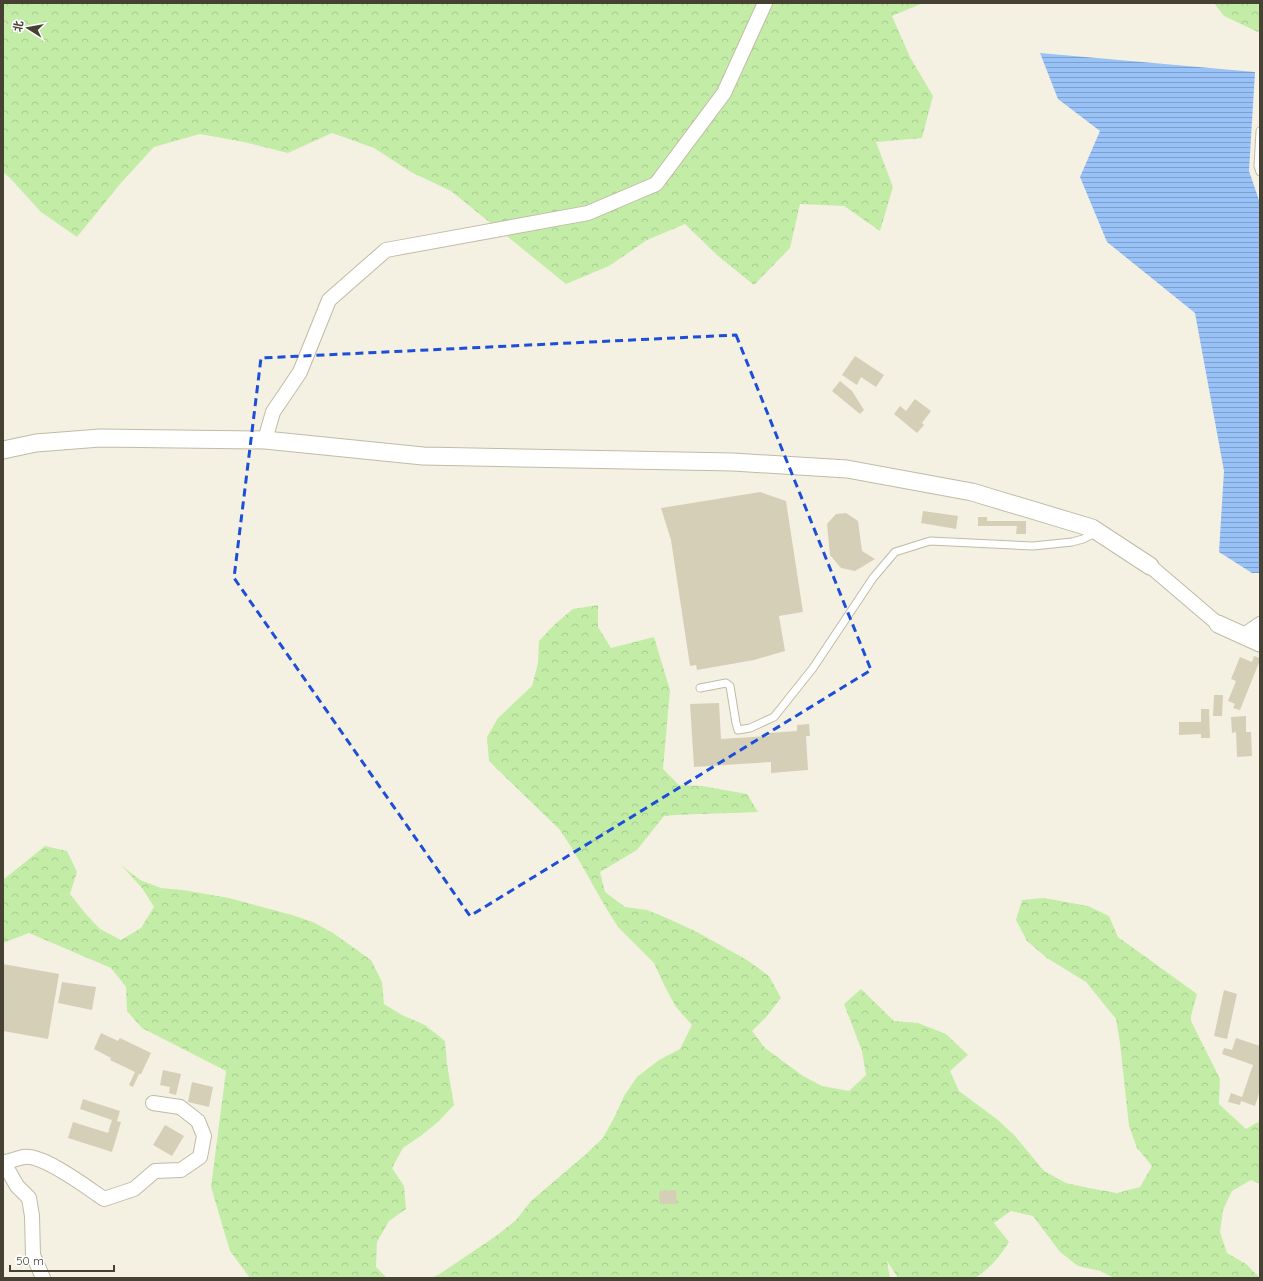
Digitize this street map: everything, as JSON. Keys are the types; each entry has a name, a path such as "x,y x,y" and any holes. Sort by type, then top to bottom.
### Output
{"street":[{"path":"265,440 273,412 300,372 329,300 386,250 588,213 656,184 724,93 765,3"},
{"path":"3,450 36,443 100,438 265,440 423,456 733,462 847,469 972,492 1092,528 1150,566 1218,624 1260,643"},
{"path":"1244,636 1260,624"},
{"path":"43,1278 32,1255 32,1216 29,1198 17,1186 3,1162 26,1156 42,1160 67,1174 104,1199 134,1189 155,1171 181,1170 200,1156 204,1136 198,1121 180,1107 153,1103"}],"lane":[{"path":"1260,131 1258,166 1260,172"},
{"path":"700,688 726,683 730,686 738,730 750,728 774,717 813,668 874,578 896,552 930,540 1033,546 1072,542 1083,539 1097,532"}],"highlighted area":[{"path":"736,335 871,670 470,916 234,578 261,358"}],"green space":[{"path":"3,3 923,3 892,16 910,57 933,96 922,138 876,142 893,187 880,231 844,206 800,204 790,248 754,285 718,256 685,224 647,240 609,266 566,284 451,191 411,172 374,148 332,133 288,153 244,142 200,134 154,147 120,184 77,237 41,212 3,172"},
{"path":"1214,3 1260,3 1260,33 1224,16"},
{"path":"598,605 598,627 611,648 654,637 670,690 663,769 679,785 702,786 747,794 758,812 664,816 637,850 600,872 605,892 625,907 647,910 697,932 747,960 769,976 781,998 767,1016 752,1031 765,1048 803,1076 822,1086 849,1091 866,1075 862,1051 844,1004 861,989 894,1021 918,1023 946,1034 968,1055 950,1071 959,1091 998,1120 1015,1136 1044,1171 1066,1183 1117,1193 1140,1187 1152,1166 1137,1148 1129,1126 1116,1019 1086,982 1047,958 1027,941 1016,920 1022,900 1044,898 1088,906 1109,916 1118,937 1197,994 1191,1021 1220,1079 1219,1104 1246,1129 1260,1121 1260,1184 1251,1180 1232,1191 1223,1210 1220,1232 1227,1253 1246,1264 1260,1278 1114,1278 1100,1271 1078,1266 1060,1252 1033,1216 1011,1211 994,1223 1009,1242 994,1262 975,1278 898,1278 887,1261 890,1278 431,1278 438,1275 496,1236 516,1220 531,1201 603,1138 624,1096 637,1077 659,1060 680,1049 692,1025 676,1007 654,963 618,927 560,830 489,761 487,737 498,718 532,686 538,663 539,641 555,624 573,609"},
{"path":"45,846 67,851 77,872 70,894 100,929 121,940 141,928 154,907 142,888 122,866 140,880 161,888 183,890 229,898 292,915 313,922 333,933 371,960 382,982 384,1004 402,1015 425,1025 445,1041 447,1064 454,1105 439,1121 403,1148 392,1168 404,1186 406,1209 389,1221 377,1242 376,1267 387,1278 250,1278 230,1251 211,1187 226,1071 142,1028 127,1011 126,987 111,968 29,933 3,943 3,880"}],"water":[{"path":"1040,53 1255,72 1249,171 1260,203 1260,573 1252,573 1219,552 1224,471 1195,313 1107,242 1080,177 1100,131 1058,99"}],"building":[{"path":"855,356 884,375 876,387 861,377 857,385 842,375"},
{"path":"840,381 852,391 864,410 860,414 832,391"},
{"path":"915,399 931,411 922,423 924,425 917,433 894,414 900,406 906,411"},
{"path":"760,492 786,501 803,612 779,616 785,651 754,660 697,670 696,665 690,666 671,540 661,508"},
{"path":"923,511 958,516 956,529 921,523"},
{"path":"846,513 858,521 862,551 875,559 855,571 841,568 830,555 827,524 836,514"},
{"path":"978,517 987,517 987,521 1026,521 1026,534 1016,534 1017,526 978,526"},
{"path":"1254,656 1260,658 1260,660 1240,710 1233,708 1235,704 1228,701 1236,681 1231,679 1240,657 1252,662"},
{"path":"1214,695 1223,695 1222,716 1213,716"},
{"path":"719,703 721,739 769,736 769,733 797,731 797,725 809,724 810,736 806,736 808,770 771,773 771,762 694,767 690,704"},
{"path":"1201,709 1209,709 1210,738 1201,738 1201,734 1179,735 1179,722 1201,722"},
{"path":"1246,716 1246,732 1251,732 1252,756 1237,757 1236,732 1232,733 1231,717"},
{"path":"3,964 59,974 48,1039 3,1031"},
{"path":"62,982 96,987 92,1010 58,1003"},
{"path":"1224,990 1237,994 1227,1039 1214,1036"},
{"path":"101,1033 118,1041 120,1038 151,1053 133,1087 129,1085 135,1072 110,1060 111,1058 94,1049"},
{"path":"1236,1038 1260,1046 1260,1090 1255,1106 1241,1101 1240,1105 1228,1102 1231,1093 1242,1097 1253,1065 1222,1054 1224,1048 1232,1050"},
{"path":"163,1070 181,1074 176,1095 169,1093 170,1087 160,1085"},
{"path":"192,1082 213,1087 209,1107 188,1102"},
{"path":"83,1099 120,1111 117,1121 121,1122 112,1152 68,1138 73,1122 108,1133 112,1120 80,1109"},
{"path":"165,1125 184,1136 172,1156 153,1145"},
{"path":"676,1190 677,1204 660,1204 659,1191"}]}
